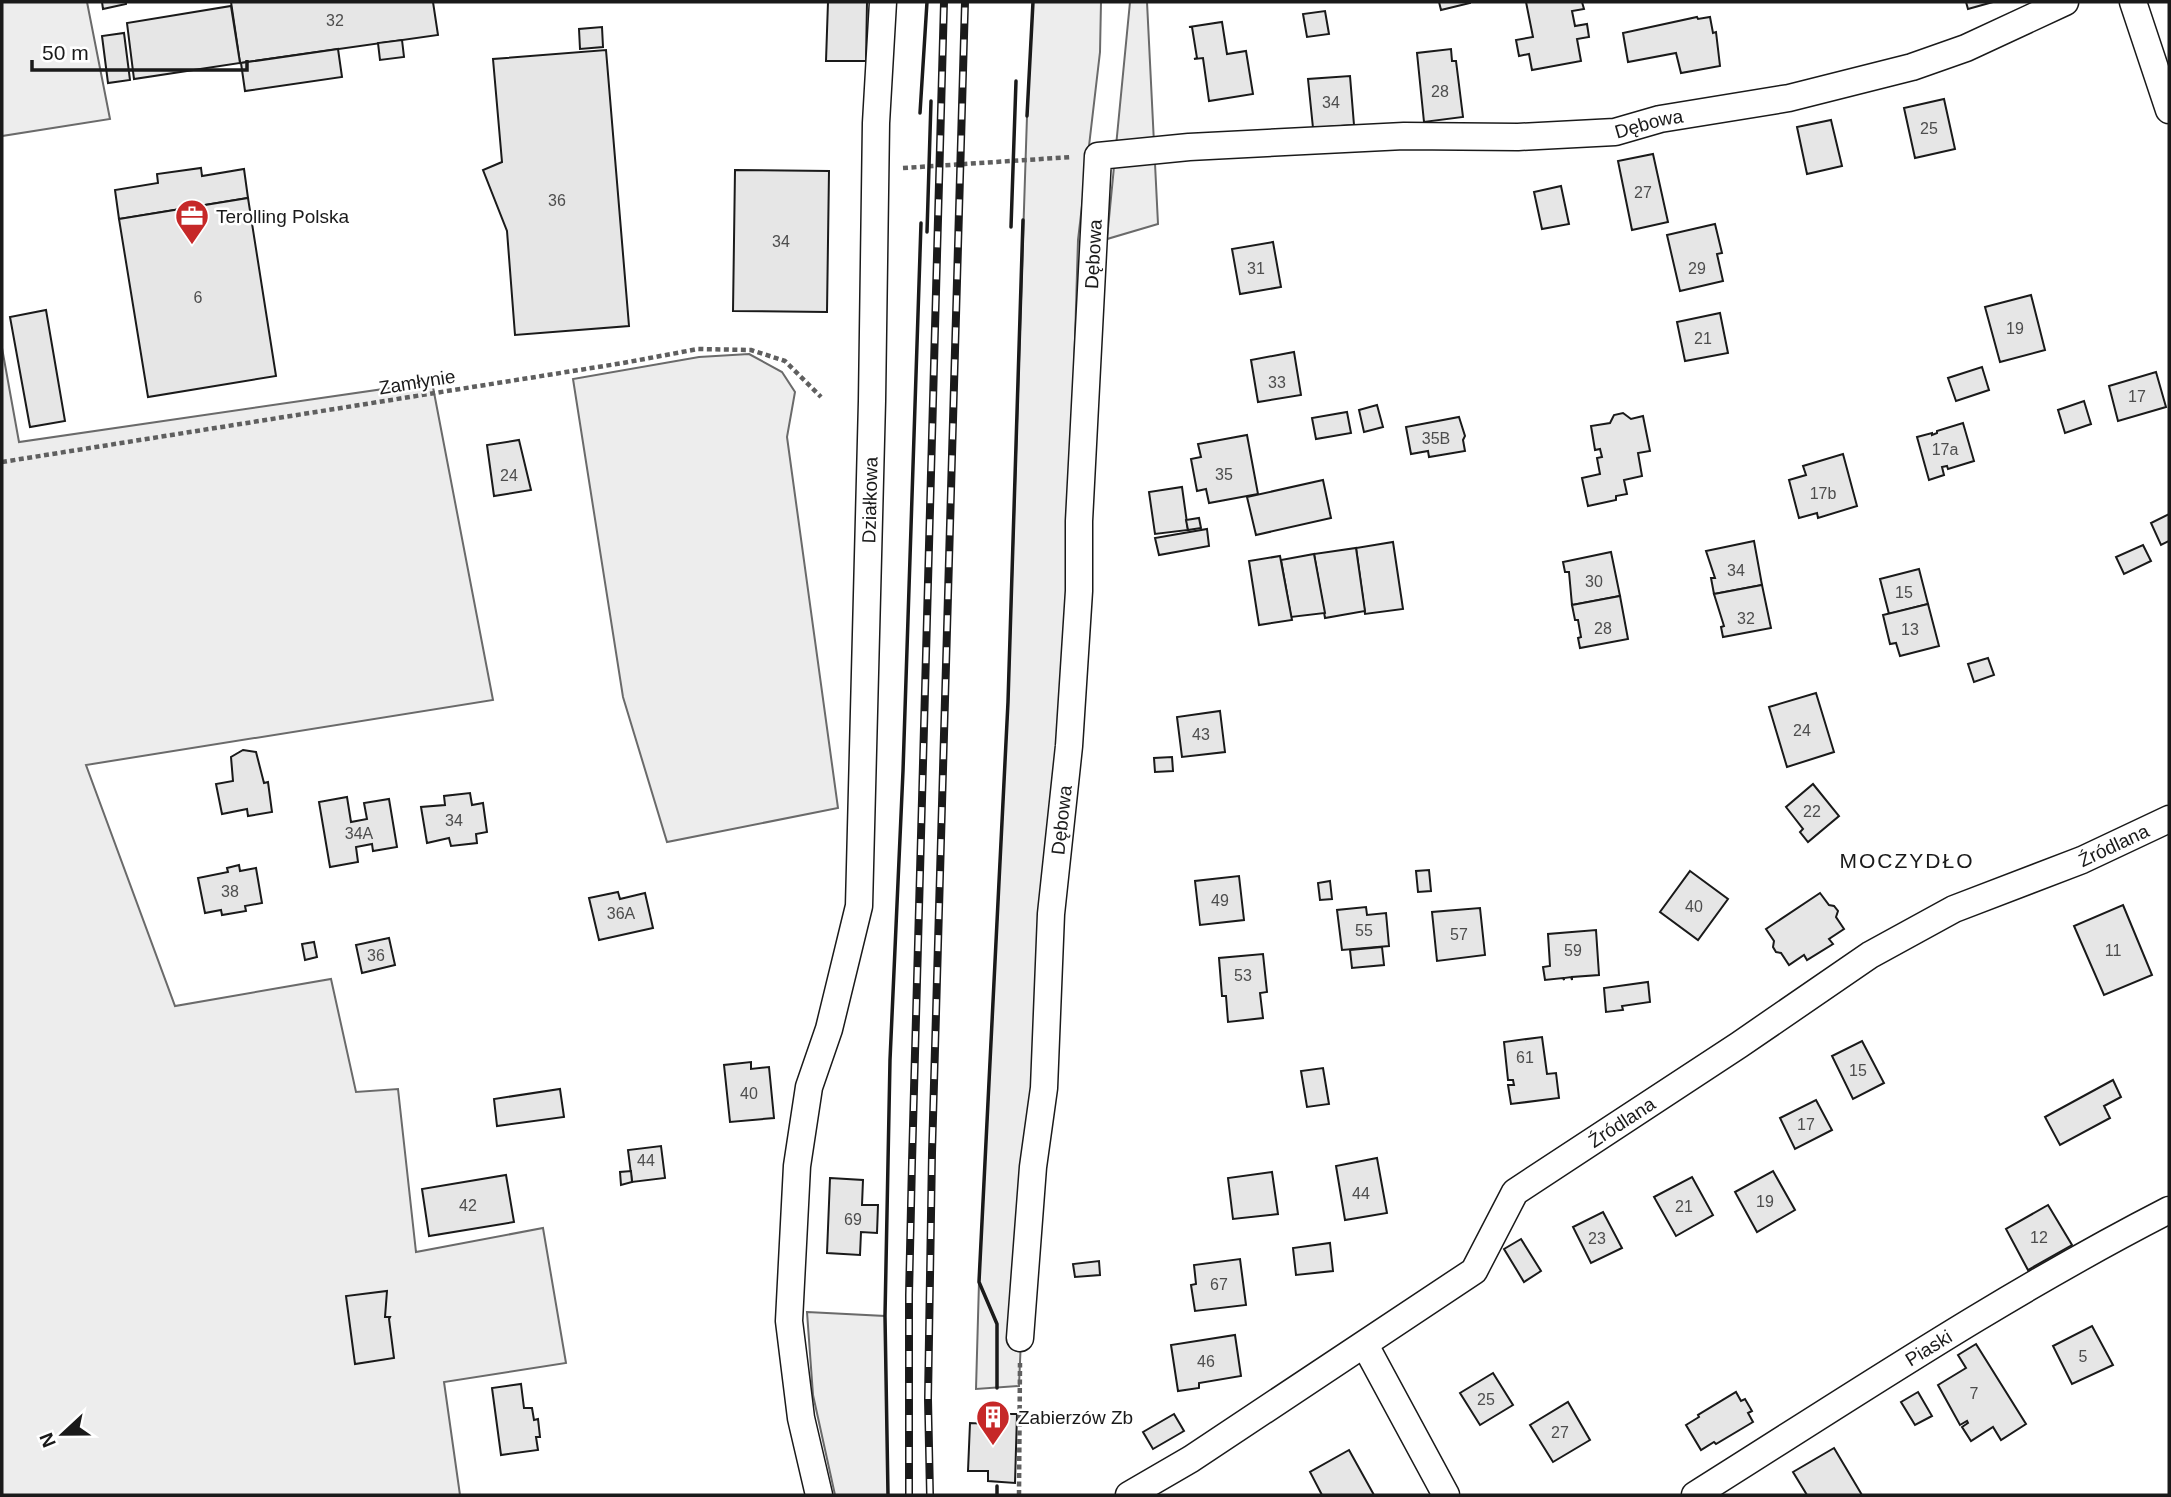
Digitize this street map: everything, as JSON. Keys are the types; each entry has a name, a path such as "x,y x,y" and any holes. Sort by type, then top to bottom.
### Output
{"street":[{"name":"Działkowa","path":"819,1495 801,1418 789,1321 797,1166 809,1087 838,995 859,906 875,170 883,2"},
{"name":"Dębowa","path":"1020,1338 1033,1167 1044,1088 1051,915 1070,733 1079,591 1079,521 1098,156 1189,147 1404,136 1518,137 1615,132 1660,119 1789,99 1912,67 1966,48 2065,2"},
{"path":"2132,5 2169,110"},
{"name":"Źródlana","path":"1129,1495 1191,1459 1474,1271 1515,1192 1740,1045 1870,955 1954,909 2082,860 2169,819"},
{"name":"Piaski","path":"1695,1495 1904,1363 2169,1210"},
{"path":"1365,1345 1446,1495"}],"path":[{"path":"875,170 1098,156"},
{"name":"Zamłynie","path":"2,461 698,349 751,350 785,360 821,397"},
{"path":"1019,1495 1020,1338"}],"shaded area":[{"path":"2,2 87,2 110,119 2,136"},
{"path":"1033,2 1101,2 1100,52 1078,240 1066,641 1019,1386 976,1389 1008,702"},
{"path":"1130,2 1147,2 1158,224 1107,239"},
{"path":"2,348 19,442 432,382 493,700 86,765 175,1006 331,979 356,1092 398,1089 416,1252 543,1228 566,1363 444,1382 460,1495 2,1495"},
{"path":"749,354 782,372 795,392 787,437 838,808 667,842 623,697 573,379 699,357"},
{"path":"807,1312 885,1316 888,1495 835,1495 813,1395"}],"building":[{"path":"102,2 126,2 126,4 103,9"},
{"path":"231,2 433,2 438,35 240,63"},
{"path":"828,2 867,2 866,61 826,61"},
{"path":"1439,2 1470,2 1470,3 1441,10"},
{"path":"1526,2 1582,2 1584,9 1572,11 1575,26 1587,24 1589,37 1577,39 1581,61 1532,70 1529,54 1519,56 1516,40 1533,37"},
{"path":"1966,2 1993,2 1968,9"},
{"path":"231,6 240,63 134,79 127,23"},
{"path":"1325,11 1329,34 1307,37 1303,14"},
{"path":"1697,17 1710,17 1713,33 1716,32 1720,66 1681,73 1676,53 1628,62 1623,33"},
{"path":"1222,22 1227,54 1246,51 1253,94 1209,101 1203,58 1194,59 1197,58 1192,27 1189,27"},
{"path":"602,27 603,47 580,49 579,29"},
{"path":"124,33 130,80 108,83 102,36"},
{"path":"402,40 404,57 380,60 378,43"},
{"path":"338,49 342,77 245,91 241,63"},
{"path":"1451,49 1452,61 1456,61 1463,117 1424,122 1417,53"},
{"path":"606,50 629,326 515,335 507,231 483,170 502,162 493,59"},
{"path":"1350,76 1354,125 1313,128 1308,79"},
{"path":"1944,99 1955,149 1915,158 1904,108"},
{"path":"1831,120 1842,166 1807,174 1797,127"},
{"path":"1653,154 1668,222 1632,230 1618,161"},
{"path":"201,168 202,176 244,169 248,198 119,219 115,190 158,183 157,174"},
{"path":"735,170 829,171 827,312 733,311"},
{"path":"1561,186 1569,224 1542,229 1534,192"},
{"path":"248,198 276,376 148,397 119,219"},
{"path":"1715,224 1722,253 1717,254 1723,281 1680,291 1667,235"},
{"path":"1273,242 1281,287 1240,294 1232,249"},
{"path":"2031,295 2045,350 2000,362 1985,307"},
{"path":"46,310 65,421 30,427 10,317"},
{"path":"1720,313 1728,353 1685,361 1677,322"},
{"path":"1294,352 1301,395 1258,402 1251,360"},
{"path":"1982,367 1989,390 1956,401 1948,378"},
{"path":"2156,372 2166,407 2118,421 2109,386"},
{"path":"2084,401 2091,424 2065,433 2058,410"},
{"path":"1377,405 1383,427 1364,432 1359,410"},
{"path":"1347,412 1351,433 1316,439 1312,418"},
{"path":"1623,413 1631,419 1643,416 1650,451 1638,453 1642,476 1624,480 1627,494 1616,496 1616,500 1588,506 1582,478 1600,474 1597,458 1602,457 1600,449 1595,450 1591,426 1610,423 1614,415"},
{"path":"1459,417 1465,436 1465,451 1429,457 1428,451 1411,454 1406,427"},
{"path":"1963,423 1974,461 1948,469 1947,466 1942,467 1944,475 1929,480 1917,437 1932,435"},
{"path":"1247,435 1258,494 1209,503 1206,489 1197,491 1191,459 1201,457 1198,444"},
{"path":"519,440 531,490 494,496 487,445"},
{"path":"1843,454 1857,506 1818,518 1817,513 1799,518 1789,480 1806,475 1803,466"},
{"path":"1323,480 1331,518 1256,535 1247,497"},
{"path":"1182,487 1188,530 1155,534 1149,492"},
{"path":"2169,514 2169,541 2161,545 2151,523"},
{"path":"1199,518 1201,528 1188,530 1186,520"},
{"path":"1207,529 1209,546 1159,555 1155,538"},
{"path":"1754,541 1762,585 1714,594 1711,578 1715,578 1706,551"},
{"path":"1393,542 1403,609 1365,614 1356,548"},
{"path":"2143,545 2151,561 2124,574 2116,557"},
{"path":"1356,548 1365,611 1325,618 1314,554"},
{"path":"1611,552 1620,596 1572,605 1569,572 1565,572 1563,562"},
{"path":"1314,554 1325,613 1291,617 1281,560"},
{"path":"1280,556 1292,620 1259,625 1249,561"},
{"path":"1919,569 1928,604 1889,614 1880,579"},
{"path":"1762,585 1771,628 1723,637 1721,627 1724,626 1714,594"},
{"path":"1620,596 1628,639 1580,648 1578,620 1575,620 1572,605"},
{"path":"1928,604 1939,646 1900,656 1896,643 1890,644 1883,615"},
{"path":"1988,658 1994,675 1974,682 1968,664"},
{"path":"1816,693 1834,752 1787,767 1769,707"},
{"path":"1220,711 1225,752 1182,757 1177,717"},
{"path":"243,750 256,752 264,783 268,782 272,812 248,816 247,809 222,814 216,784 233,781 231,757"},
{"path":"1172,757 1173,771 1155,772 1154,758"},
{"path":"1813,784 1839,816 1808,842 1800,832 1803,829 1786,807"},
{"path":"470,793 472,805 483,803 487,832 476,834 477,843 451,846 449,838 427,843 421,807 445,805 444,796"},
{"path":"347,797 351,822 367,819 364,803 389,799 397,847 373,851 372,844 356,847 358,862 330,867 319,802"},
{"path":"239,865 240,871 256,868 262,903 245,906 246,911 222,915 221,910 205,913 198,878 228,872 227,868"},
{"path":"1429,870 1431,891 1418,892 1416,871"},
{"path":"1690,871 1728,899 1698,940 1660,912"},
{"path":"1239,876 1244,920 1200,925 1195,881"},
{"path":"1330,881 1332,899 1320,900 1318,883"},
{"path":"618,892 620,899 645,893 653,928 599,940 589,898"},
{"path":"1820,893 1829,905 1838,911 1836,917 1844,929 1829,939 1833,944 1807,960 1804,955 1789,965 1781,953 1776,952 1774,941 1766,929"},
{"path":"2123,905 2152,975 2104,995 2074,926"},
{"path":"1366,907 1367,915 1386,913 1389,946 1342,950 1337,910"},
{"path":"1480,908 1485,955 1437,961 1432,912"},
{"path":"1596,930 1599,975 1572,977 1572,980 1571,977 1564,980 1545,980 1543,967 1550,966 1548,934"},
{"path":"389,938 395,965 362,973 356,945"},
{"path":"314,942 317,957 305,960 302,944"},
{"path":"1382,947 1384,965 1352,968 1350,950"},
{"path":"1263,954 1267,992 1260,993 1263,1018 1228,1022 1226,996 1222,996 1219,958"},
{"path":"1648,982 1650,1002 1622,1006 1623,1010 1606,1012 1604,988"},
{"path":"1542,1037 1547,1074 1556,1073 1559,1098 1511,1104 1508,1085 1514,1085 1513,1080 1508,1080 1504,1042"},
{"path":"1862,1041 1884,1083 1853,1099 1832,1056"},
{"path":"751,1062 751,1069 769,1067 774,1118 730,1122 724,1065"},
{"path":"1323,1068 1329,1104 1307,1107 1301,1071"},
{"path":"2113,1080 2121,1097 2104,1106 2110,1118 2060,1145 2045,1117"},
{"path":"560,1089 564,1117 497,1126 494,1099"},
{"path":"1816,1100 1832,1130 1795,1149 1780,1118"},
{"path":"661,1146 665,1178 632,1182 628,1150"},
{"path":"1377,1158 1387,1213 1345,1220 1336,1166"},
{"path":"631,1171 632,1182 621,1185 620,1172"},
{"path":"1773,1171 1795,1210 1757,1232 1735,1192"},
{"path":"1272,1172 1278,1214 1233,1219 1228,1178"},
{"path":"506,1175 514,1222 429,1236 422,1189"},
{"path":"1692,1177 1713,1215 1676,1236 1654,1197"},
{"path":"830,1178 863,1180 862,1205 878,1205 877,1233 861,1232 860,1255 827,1253"},
{"path":"2048,1205 2072,1245 2028,1270 2006,1229"},
{"path":"1603,1212 1622,1248 1591,1263 1573,1227"},
{"path":"1521,1239 1541,1271 1524,1282 1504,1249"},
{"path":"1330,1243 1333,1271 1296,1275 1293,1248"},
{"path":"1240,1259 1246,1305 1195,1311 1191,1285 1196,1284 1194,1265"},
{"path":"1099,1261 1100,1275 1075,1277 1073,1264"},
{"path":"387,1291 385,1317 390,1317 394,1358 355,1364 346,1296"},
{"path":"2092,1326 2113,1365 2072,1384 2053,1346"},
{"path":"1235,1335 1241,1376 1199,1383 1199,1388 1178,1391 1171,1345"},
{"path":"1976,1344 2026,1424 2001,1440 1993,1427 1971,1441 1962,1427 1967,1421 1960,1425 1938,1385 1966,1368 1958,1355"},
{"path":"1493,1373 1513,1405 1480,1425 1460,1393"},
{"path":"521,1384 524,1408 532,1408 534,1420 538,1419 538,1450 501,1455 492,1388"},
{"path":"1736,1392 1741,1401 1745,1399 1752,1411 1748,1413 1753,1422 1701,1450 1686,1425"},
{"path":"1918,1392 1932,1416 1915,1425 1901,1402"},
{"path":"1568,1402 1590,1440 1553,1462 1530,1425"},
{"name":"Zabierzów Zb","path":"989,1414 1017,1414 1015,1483 988,1481 988,1471 968,1471 970,1423 989,1424"},
{"path":"1174,1414 1184,1431 1153,1449 1143,1432"},
{"path":"1834,1448 1862,1495 1807,1495 1793,1472"},
{"path":"1349,1450 1374,1495 1322,1495 1310,1472"}],"railway":[{"path":"909,1495 912,1162 944,2"},
{"path":"930,1495 928,1399 932,1153 965,2"}],"wall":[{"path":"920,113 927,2"},
{"path":"1027,116 1033,2"},
{"path":"1011,227 1016,81"},
{"path":"927,232 931,101"},
{"path":"997,1388 997,1324 979,1282 1008,702 1023,220"},
{"path":"888,1495 885,1316 890,1060 903,771 921,223"},
{"path":"997,1486 997,1495"}],"place":[{"name":"Terolling Polska","path":"192,246"},
{"name":"Zabierzów Zb","path":"993,1447"}],"district":[{"name":"MOCZYDŁO","path":"1907,860"}]}
